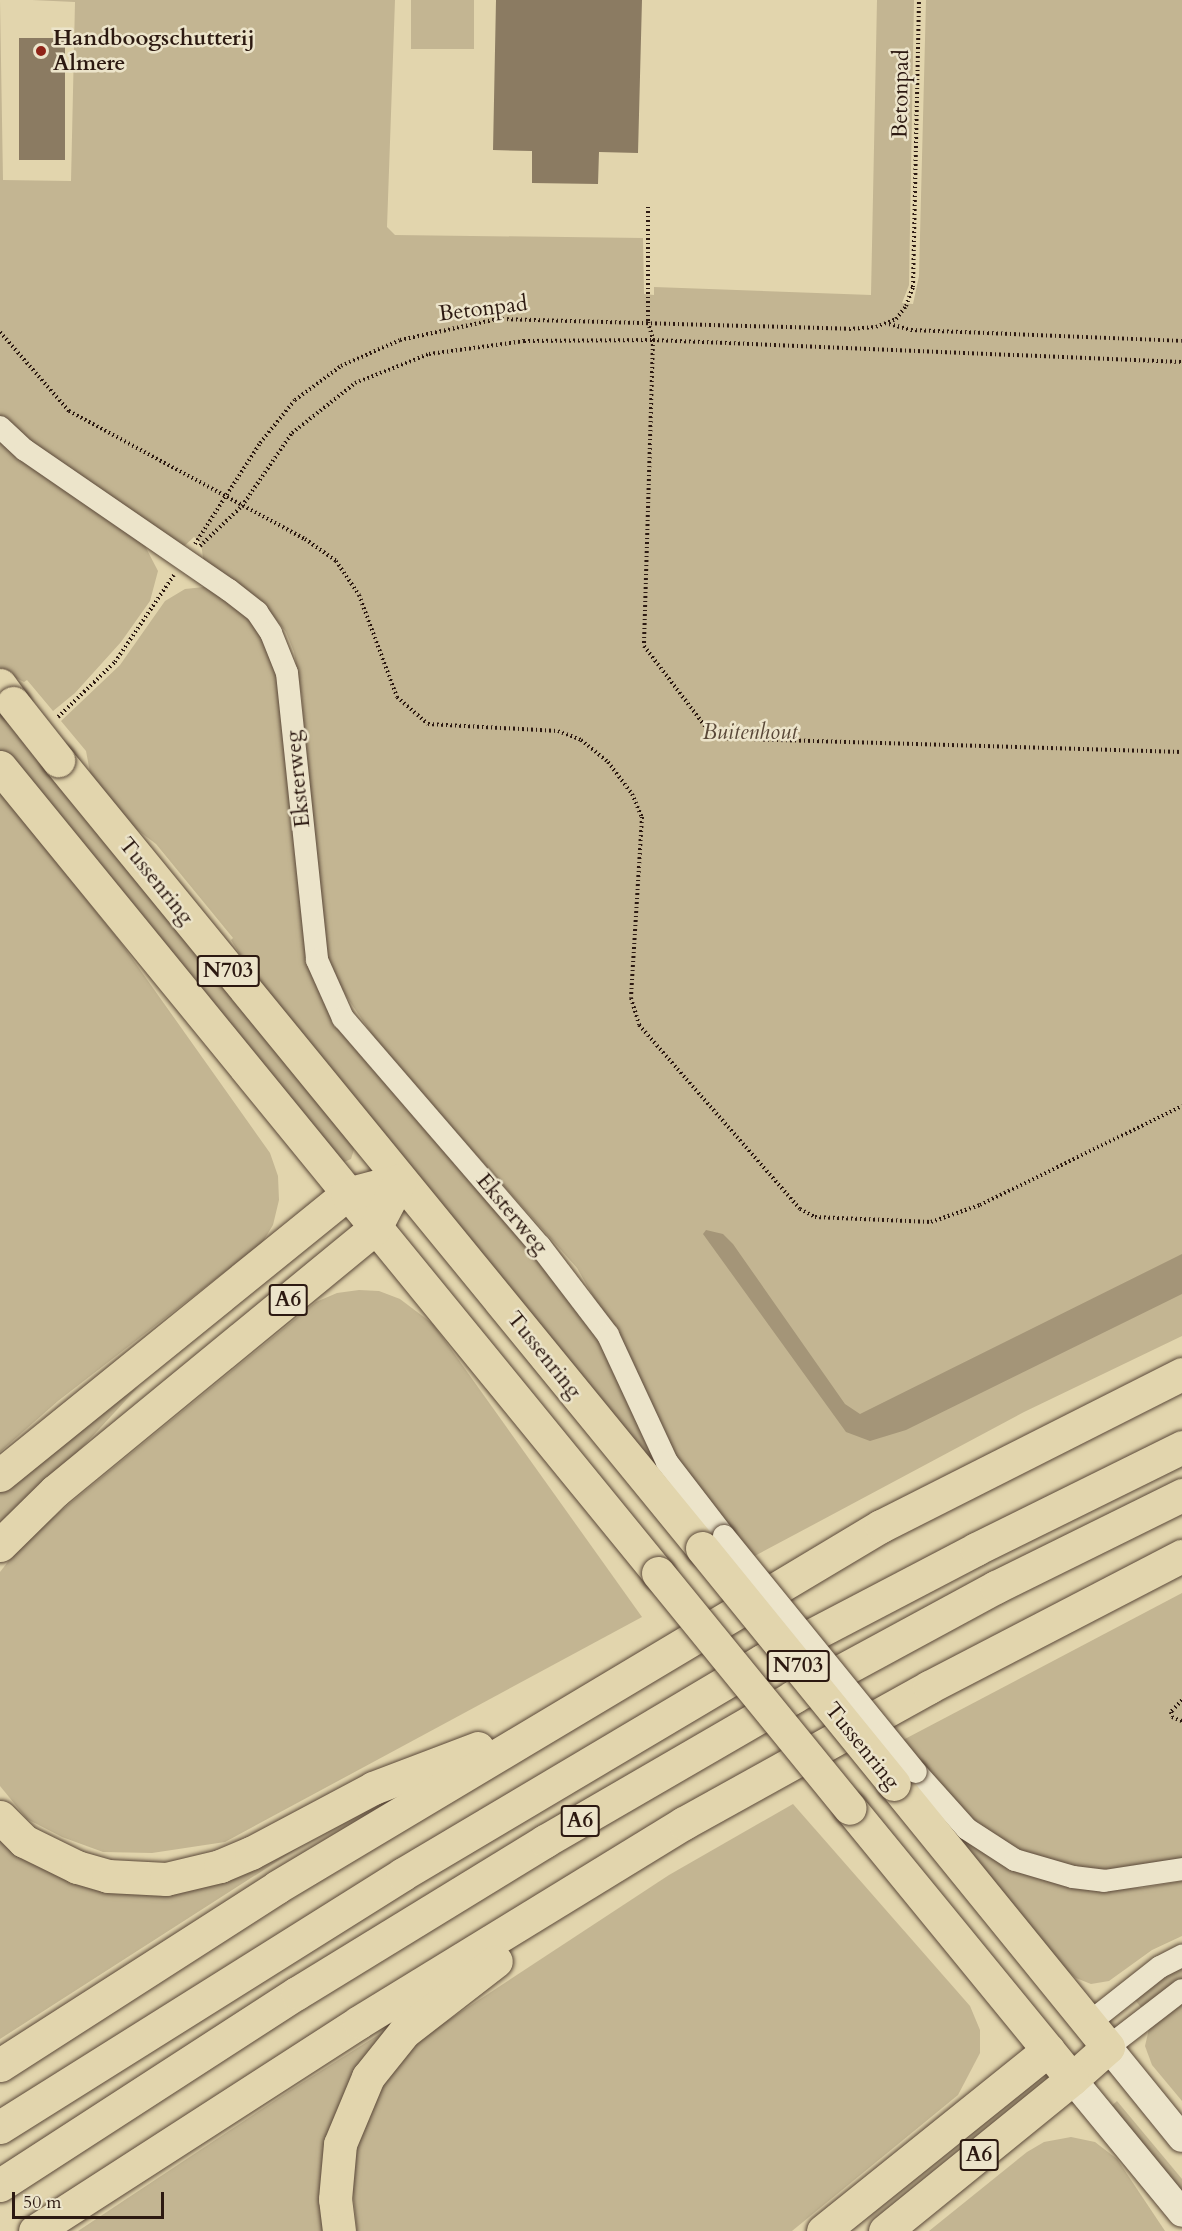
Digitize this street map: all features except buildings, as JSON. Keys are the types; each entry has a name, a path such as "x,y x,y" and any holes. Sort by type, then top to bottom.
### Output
{"highway":[{"name":"Tussenring","path":"7,694 58,760 400,1180 713,1542 905,1778 1099,2035"},
{"name":"N703","path":"0,767 1072,2079"},
{"name":"A6","path":"0,1475 347,1194 400,1180"},
{"name":"A6","path":"0,1545 55,1491 375,1228 400,1180"},
{"path":"0,2065 277,1887 556,1718 881,1526 1182,1374"},
{"name":"A6","path":"0,2127 403,1874 765,1660 976,1549 1182,1447"},
{"name":"A6","path":"0,2185 297,1993 545,1841 793,1697 976,1598 1182,1495"},
{"name":"A6","path":"35,2231 359,2022 684,1823 929,1688 1182,1556"},
{"path":"0,1817 24,1841 77,1867 108,1876 166,1879 220,1866 251,1853 373,1788 556,1718"},
{"name":"A6","path":"339,2231 335,2199 340,2144 357,2097 393,2043 431,2009 684,1823"},
{"path":"1048,2050 1099,2035"},
{"path":"1072,2079 1099,2035"},
{"name":"A6","path":"823,2231 1048,2050"},
{"name":"A6","path":"885,2231 1072,2079"}],"street":[{"name":"Eksterweg","path":"0,427 25,450 257,612 281,652 287,673 317,960 343,1018 540,1246 608,1335 667,1462 713,1542"},
{"path":"905,1778 967,1828 1015,1860 1072,1877 1104,1881 1182,1869"},
{"path":"1099,2035 1160,1967 1182,1956"},
{"path":"1099,2035 1182,1990"},
{"path":"1099,2035 1182,2138"},
{"path":"1072,2079 1182,2213"}],"path":[{"name":"Betonpad","path":"888,323 906,306 913,287 919,0"},
{"path":"648,207 648,322 653,340 644,646 714,738 1182,752"},
{"name":"Betonpad","path":"184,561 260,443 295,400 341,366 370,352 432,332 498,319 849,329 888,323 911,330 1182,341"},
{"path":"0,332 69,411 242,506 336,561 359,595 397,697 428,724 558,731 581,740 608,762 632,794 642,817 632,998 639,1025 800,1209 815,1217 931,1222 980,1205 1182,1106"},
{"path":"55,720 115,662 184,561 242,506 292,433 355,383 429,354 524,341 653,340 1182,362"},
{"path":"1182,1700 1171,1712 1172,1717 1182,1721"}],"green space":[{"name":"Buitenhout","path":"0,0 3,180 71,181 75,2 32,0 395,0 387,227 395,235 643,238 644,294 654,295 654,287 871,295 877,0 914,0 909,285 902,303 913,304 919,276 926,0 1182,0 1182,1336 1024,1412 751,1558 672,1453 616,1336 577,1268 382,1049 334,978 327,959 312,842 302,698 294,652 286,632 267,608 204,565 201,543 194,537 181,549 69,476 0,417"},
{"path":"411,0 474,0 474,49 411,49"},
{"path":"0,438 145,546 158,571 150,601 121,642 75,693 53,711 27,680 24,682 0,670"},
{"path":"204,587 217,591 244,613 269,646 277,680 314,973 543,1261 595,1334 667,1480 262,990 231,940 233,938 156,844 123,819 92,783 86,751 61,721 120,665 165,601 185,589"},
{"path":"0,713 355,1146 351,1159 342,1163 0,753"},
{"path":"0,792 119,940 270,1153 278,1176 279,1200 273,1225 262,1243 58,1401 0,1452"},
{"path":"359,1290 379,1291 400,1299 433,1324 642,1617 225,1842 152,1853 103,1852 62,1837 27,1819 0,1786 0,1572 24,1541 316,1302 337,1293"},
{"path":"139,1386 76,1454 0,1529 0,1487"},
{"path":"1182,1593 1182,1862 1117,1871 1052,1864 1015,1849 977,1825 903,1740"},
{"path":"793,1804 970,2006 980,2030 980,2053 958,2095 792,2231 357,2231 351,2173 360,2131 382,2084 403,2057 427,2034 669,1875"},
{"path":"951,1826 1085,1889 1142,1888 1182,1881 1182,1936 1152,1950 1109,1981 1091,1984 1076,1978 1057,1963"},
{"path":"0,1835 71,1881 118,1894 169,1894 301,1846 0,2039"},
{"path":"1182,1963 1182,1981 1143,2010 1132,1996"},
{"path":"1182,1998 1182,2101 1152,2065 1145,2046 1149,2029"},
{"path":"394,2025 330,2231 78,2231 289,2091"},
{"path":"1117,2101 1182,2179 1182,2198 1109,2108"},
{"path":"1071,2137 1095,2142 1117,2159 1165,2231 929,2231 1027,2152 1044,2142"}],"shaded area":[{"path":"706,1230 723,1234 733,1244 845,1404 860,1414 1182,1254 1182,1294 906,1430 870,1441 846,1432 703,1234"}],"place":[{"name":"Handboogschutterij Almere","path":"41,51"}]}
